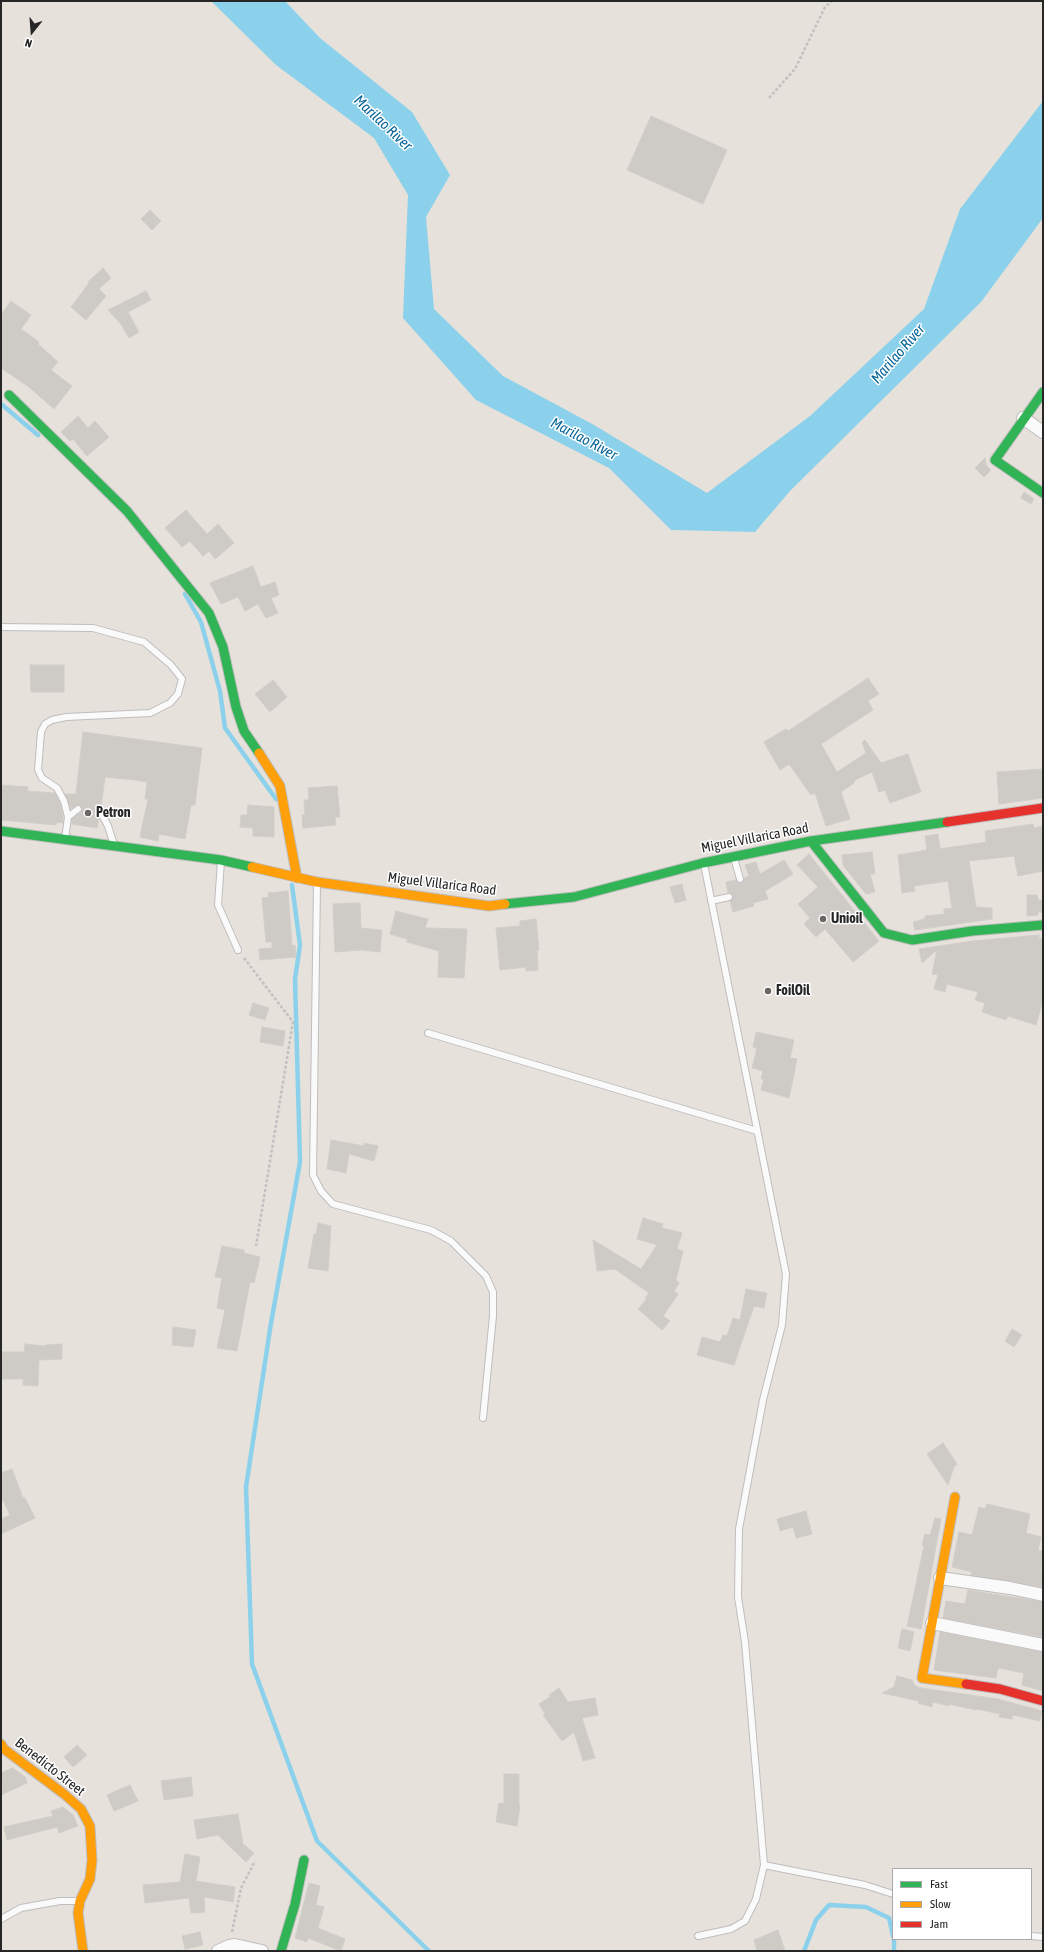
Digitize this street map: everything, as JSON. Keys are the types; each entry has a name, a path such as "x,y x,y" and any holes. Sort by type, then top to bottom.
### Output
{"street":[{"path":"1043,392 1023,418 995,460 1043,493"},
{"path":"9,395 127,510 209,613 223,647 236,707 244,731 280,786 297,878"},
{"path":"1023,418 1043,432"},
{"name":"Miguel Villarica Road","path":"1,831 221,860 317,882 489,906 574,897 703,862 811,841 1043,808"},
{"path":"811,841 884,933 912,940 972,931 1043,925"},
{"path":"955,1497 922,1678 1000,1689 1043,1701"},
{"path":"940,1578 1010,1588 1043,1595"},
{"path":"932,1623 1043,1645"},
{"name":"Benedicto Street","path":"2,1748 64,1794 81,1809 90,1826 92,1860 90,1879 80,1901 79,1921 83,1951"},
{"path":"281,1951 295,1904 304,1860"},
{"path":"224,1948 239,1946 262,1951"}],"lane":[{"path":"1,627 93,628 144,642 170,665 182,679 178,694 170,703 150,713 66,717 52,720 45,724 41,732 38,770 42,778 57,788 64,801 68,817 65,839"},
{"path":"68,817 78,809"},
{"path":"100,811 108,826 114,846"},
{"path":"734,856 740,879"},
{"path":"221,860 218,905 238,950"},
{"path":"698,1936 731,1928 745,1921 756,1899 764,1865 745,1642 738,1597 739,1529 763,1400 782,1326 786,1274 703,862"},
{"path":"317,882 312,1174 321,1191 333,1204 431,1230 451,1241 486,1276 493,1292 493,1316 483,1418"},
{"path":"711,901 729,897"},
{"path":"428,1033 757,1130"},
{"path":"764,1865 865,1885 892,1894"},
{"path":"1,1919 21,1908 60,1901 80,1901"},
{"path":"1032,1936 1043,1937"}],"path":[{"path":"769,98 795,69 825,7 832,1"},
{"path":"238,950 293,1022 256,1246"},
{"path":"224,1948 241,1888 255,1861"}],"water":[{"name":"Marilao River","path":"211,1 285,1 320,38 412,112 450,175 426,217 434,309 503,376 594,425 707,493 810,416 924,309 960,209 1043,101 1043,218 981,302 790,491 755,532 671,530 609,468 476,400 403,318 408,195 374,138 276,65"}],"building":[{"path":"651,116 727,150 703,204 627,170"},
{"path":"150,210 161,221 152,230 141,219"},
{"path":"103,268 111,278 99,289 106,296 86,320 71,307 89,283 88,282"},
{"path":"146,291 151,300 128,312 139,332 129,338 121,324 108,310"},
{"path":"11,301 31,315 21,329 39,342 38,344 58,362 51,370 72,386 54,409 29,387 1,368 1,315"},
{"path":"78,416 88,428 95,421 109,437 87,456 73,439 70,441 61,432"},
{"path":"985,458 986,465 991,470 984,477 975,468"},
{"path":"1024,492 1034,499 1031,504 1021,498"},
{"path":"186,510 207,534 218,524 234,543 215,559 209,551 203,556 190,541 182,547 165,528"},
{"path":"253,566 261,587 275,582 279,595 271,598 278,613 266,618 258,604 245,611 238,597 221,604 210,583"},
{"path":"30,665 64,665 64,692 31,692"},
{"path":"868,678 879,694 868,701 873,710 821,744 837,772 866,753 862,742 865,740 881,763 908,754 921,792 890,803 885,790 879,792 872,772 855,780 854,783 841,792 850,819 826,826 815,793 811,795 789,764 780,770 764,742 786,729 788,731"},
{"path":"273,680 287,697 270,712 255,694"},
{"path":"83,732 202,748 195,805 191,805 185,839 159,834 158,841 140,837 148,799 145,799 147,782 135,780 105,777 101,807 96,810 99,818 97,828 72,824 72,819 81,812 82,808 78,805 71,809 65,794 76,794"},
{"path":"1043,769 1043,798 999,804 997,772"},
{"path":"1,785 28,787 27,791 55,793 60,803 63,823 57,822 56,825 1,820"},
{"path":"337,786 340,817 335,817 336,825 303,828 302,815 305,815 304,800 309,800 308,788"},
{"path":"248,805 274,807 274,837 253,836 253,828 240,827 241,815 247,815"},
{"path":"1033,824 1034,828 1043,826 1043,871 1018,876 1014,856 969,861 976,907 992,908 992,919 915,930 913,922 925,919 925,916 944,914 944,909 952,908 948,881 914,886 915,891 902,893 898,855 927,850 925,836 938,834 940,849 986,842 985,831"},
{"path":"872,852 875,874 870,874 875,892 866,894 843,865 842,855"},
{"path":"809,854 879,941 853,962 825,929 816,937 804,924 810,918 798,904 818,887 797,865"},
{"path":"784,860 793,874 765,891 768,899 753,903 754,906 733,912 730,901 733,896 728,893 726,882 736,880 739,883 743,882 744,878 749,876 745,865 756,862 760,874"},
{"path":"682,884 686,900 675,903 670,887"},
{"path":"288,891 292,946 295,945 296,957 260,960 259,949 272,948 272,942 266,942 262,898 269,897 268,893"},
{"path":"1027,895 1037,895 1038,900 1043,900 1043,912 1038,912 1038,915 1027,916"},
{"path":"360,903 361,928 382,930 380,952 362,950 335,952 333,904"},
{"path":"396,911 428,919 425,928 467,929 464,978 438,977 439,951 407,942 407,939 390,934"},
{"path":"536,919 539,950 537,950 538,970 526,971 526,967 500,970 496,928 520,926 520,921"},
{"path":"1039,935 1039,938 1043,939 1043,1000 1036,1025 1008,1016 1006,1020 982,1012 985,1003 975,1000 978,992 947,984 945,992 934,989 938,975 932,974 937,950 922,963 919,949 973,941"},
{"path":"253,1003 269,1008 265,1020 249,1015"},
{"path":"262,1027 285,1031 283,1046 260,1042"},
{"path":"756,1032 794,1040 790,1058 797,1059 789,1098 761,1090 764,1079 761,1079 763,1071 752,1068 757,1048 753,1047"},
{"path":"331,1140 364,1146 364,1143 378,1146 374,1161 349,1154 346,1173 327,1169"},
{"path":"643,1218 663,1224 662,1228 682,1233 677,1249 683,1251 676,1280 679,1283 674,1291 678,1294 663,1316 670,1321 662,1330 638,1309 647,1299 645,1298 649,1293 615,1269 597,1271 593,1240 641,1269 657,1245 637,1239"},
{"path":"318,1223 331,1226 328,1271 308,1268 314,1234 316,1234"},
{"path":"222,1246 244,1250 244,1253 260,1257 254,1283 250,1282 237,1351 217,1348 225,1310 217,1308 222,1278 215,1277"},
{"path":"746,1289 767,1293 764,1308 754,1306 734,1365 697,1355 702,1337 720,1342 723,1335 727,1336 733,1318 740,1320"},
{"path":"173,1327 196,1330 193,1347 172,1345"},
{"path":"1012,1329 1022,1335 1014,1347 1005,1341"},
{"path":"25,1344 45,1346 62,1344 62,1359 39,1360 38,1386 23,1385 23,1379 1,1379 1,1352 24,1352"},
{"path":"943,1443 957,1464 954,1467 948,1485 927,1454"},
{"path":"12,1469 23,1498 25,1498 35,1518 1,1534 1,1519 10,1515 1,1496 1,1473"},
{"path":"987,1504 1030,1514 1026,1533 1041,1537 1038,1550 1043,1551 1041,1571 1043,1571 1043,1587 971,1575 972,1572 952,1567 959,1532 972,1535 979,1507 985,1509"},
{"path":"806,1511 812,1534 796,1538 793,1527 780,1531 777,1519"},
{"path":"935,1518 941,1519 921,1629 907,1626 924,1546 922,1545 925,1534 930,1535"},
{"path":"968,1590 1043,1602 1043,1637 943,1618 946,1601 965,1604"},
{"path":"902,1629 914,1632 910,1651 898,1648"},
{"path":"940,1632 1043,1652 1043,1691 1022,1685 1024,1673 998,1668 996,1678 934,1670"},
{"path":"897,1676 912,1680 915,1686 921,1688 998,1699 1042,1711 1040,1721 1013,1715 1012,1719 999,1717 1000,1714 949,1704 949,1706 933,1702 932,1707 918,1703 919,1701 882,1693 894,1687"},
{"path":"559,1688 568,1702 595,1698 598,1715 582,1718 595,1758 583,1761 574,1732 562,1741 543,1715 545,1714 539,1704 550,1697 549,1695"},
{"path":"77,1745 87,1755 73,1767 64,1757"},
{"path":"13,1768 25,1777 27,1783 1,1795 1,1773"},
{"path":"504,1774 519,1774 520,1806 517,1826 496,1822 499,1803 504,1804"},
{"path":"191,1777 193,1796 164,1800 161,1781"},
{"path":"130,1785 138,1801 114,1811 107,1795"},
{"path":"63,1807 73,1815 78,1826 59,1833 57,1827 7,1840 4,1827 53,1816 51,1811"},
{"path":"238,1814 243,1844 254,1853 246,1862 218,1835 197,1839 194,1820"},
{"path":"185,1854 200,1857 196,1881 235,1887 233,1902 204,1897 205,1912 191,1913 189,1898 145,1903 143,1885 180,1882"},
{"path":"309,1883 320,1886 316,1905 324,1907 318,1928 345,1939 341,1951 308,1938 307,1942 295,1938"},
{"path":"778,1930 785,1951 757,1951 754,1940"},
{"path":"200,1932 203,1945 185,1949 182,1936"}],"waterway":[{"path":"1,404 38,435"},
{"path":"185,594 201,622 220,691 225,728 276,799"},
{"path":"292,885 300,945 295,979 300,1162 271,1323 246,1487 252,1664 317,1841 429,1951"},
{"path":"804,1951 816,1920 829,1905 866,1907 889,1918 892,1932"},
{"path":"894,1940 894,1951"}],"traffic: fast":[{"path":"1043,392 995,460 1043,493"},
{"path":"9,395 127,511 209,613 223,647 236,707 244,731 259,753"},
{"path":"505,904 574,897 703,863 811,841 947,822"},
{"path":"1,831 221,860 252,867"},
{"path":"811,841 884,933 912,940 972,931 1043,925"},
{"path":"281,1951 295,1904 304,1860"}],"traffic: slow":[{"path":"259,753 280,786 297,878"},
{"path":"252,867 317,882 489,906 505,904"},
{"path":"955,1497 922,1678 966,1684"},
{"path":"1,1744 4,1749 64,1794 81,1809 90,1826 92,1860 90,1879 80,1901 78,1913 83,1951"}],"traffic: jam":[{"path":"947,822 1043,808"},
{"path":"966,1684 1000,1689 1043,1701"}],"place":[{"name":"Petron","path":"88,813"},
{"name":"Unioil","path":"823,919"},
{"name":"FoilOil","path":"768,991"}]}
